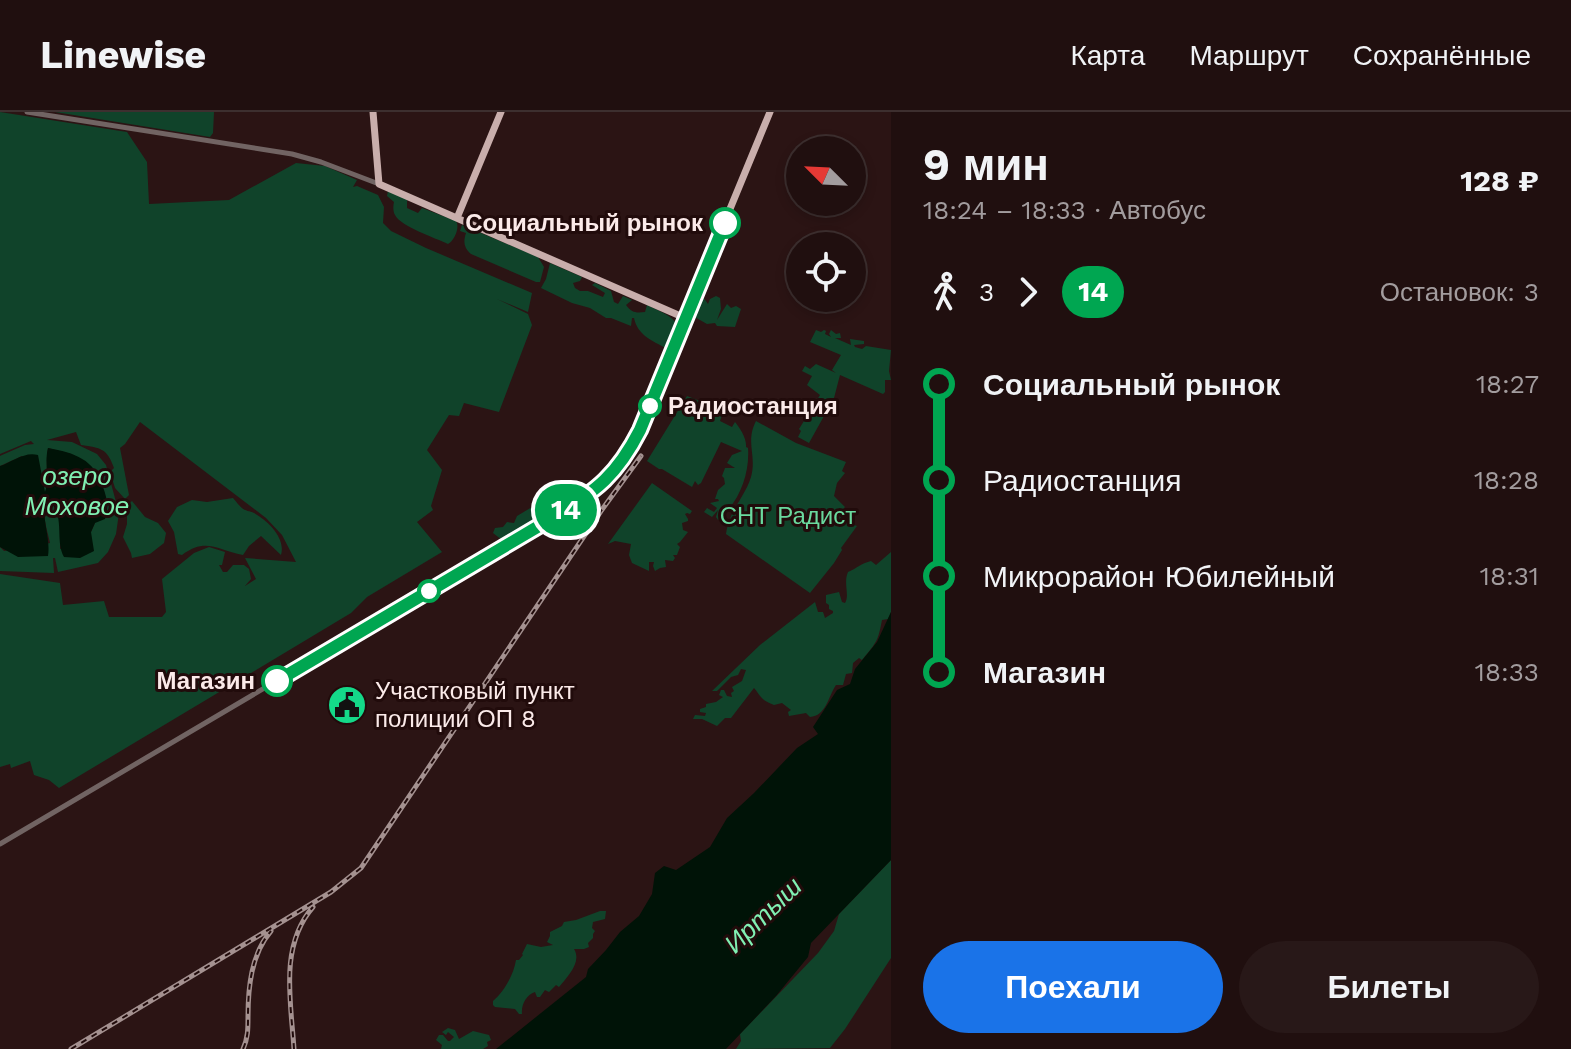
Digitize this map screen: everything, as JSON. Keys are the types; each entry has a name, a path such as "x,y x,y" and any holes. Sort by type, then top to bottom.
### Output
{"main road":[{"path":"375,112 382,185 685,318 770,112"},
{"path":"457,218 501,112"}],"street":[{"path":"27,112 292,154 382,185"},
{"path":"0,844 591,493 619,467 633,444 685,318"}],"green space":[{"path":"0,112 127,132 147,162 149,204 229,200 296,163 325,166 357,180 353,187 378,195 384,207 383,223 391,231 532,293 528,312 497,299 528,314 532,325 499,412 464,403 459,416 449,415 427,450 442,470 431,506 433,510 417,522 442,552 367,597 351,613 59,788 49,780 34,775 30,761 11,768 10,764 0,767 0,574 60,583 63,605 104,601 109,617 162,617 166,612 162,579 194,553 209,547 225,552 222,565 219,565 223,572 233,565 244,565 249,569 251,579 245,586 256,579 245,558 296,562 282,535 266,518 140,422 120,448 129,495 125,499 115,488 110,472 114,468 109,456 102,450 81,445 76,432 47,440 72,442 97,454 106,465 119,513 116,534 108,552 98,563 58,572 53,558 54,573 0,571 0,547 4,551 50,543 44,515 46,498 58,514 60,549 91,541 95,523 71,454 48,448 45,494 22,456 0,466 0,456 34,444 31,441 0,454"},
{"path":"55,112 214,112 213,133 210,137"},
{"path":"388,191 407,199 407,208 418,213 422,208 456,221 453,240 448,244 404,224 394,214 394,202 387,196"},
{"path":"462,225 538,257 544,267 540,282 471,254 465,245 466,233 460,231"},
{"path":"550,263 582,277 573,283 580,291 603,297 605,293 592,285 595,283 611,291 614,302 618,304 623,296 632,300 626,305 632,311 645,312 647,305 669,316 679,327 670,347 667,349 646,337 634,318 631,326 606,318 541,288"},
{"path":"716,296 720,298 721,309 717,320 727,304 731,308 736,306 741,309 735,327 707,324 693,316 698,297 703,297 708,304"},
{"path":"816,330 824,330 831,337 831,330 840,333 841,338 835,338 851,345 850,339 864,341 864,344 854,345 862,349 866,346 891,350 891,380 885,380 883,394 840,375 834,398 809,443 798,437 799,429 820,395 807,385 812,376 802,371 805,366 810,369 816,364 836,373 832,370 841,355 810,342"},
{"name":"СНТ Радист","path":"687,396 718,408 722,415 720,421 732,427 735,422 748,448 742,487 732,505 718,520 718,510 712,517 704,512 707,508 714,512 717,508 710,503 719,501 715,499 718,490 725,484 722,476 725,468 735,468 727,463 732,455 742,451 721,442 701,483 698,485 695,481 692,487 647,461"},
{"name":"СНТ Радист","path":"756,421 796,443 846,462 842,471 845,473 837,483 834,496 845,507 839,515 857,526 834,563 810,593 726,534 751,477 751,436"},
{"path":"652,483 692,511 685,514 688,521 682,523 683,530 688,532 677,544 680,547 677,555 673,555 673,561 665,560 666,567 655,571 654,562 649,562 649,571 632,563 629,555 631,544 615,541 608,544"},
{"path":"233,498 241,508 270,525 281,542 281,555 261,536 243,555 212,546 178,554 174,532 168,521 177,507 192,500 207,502"},
{"path":"132,501 145,517 158,523 166,533 164,543 150,554 132,558 123,537 127,505"},
{"path":"542,501 554,513 508,540 502,540 493,533 495,528 503,527 507,522 514,523 517,516"},
{"path":"891,552 891,612 888,619 882,620 874,645 862,660 859,658 853,663 852,673 846,674 843,685 836,685 820,713 810,717 806,713 789,716 791,710 782,703 774,705 765,701 754,688 731,718 725,718 717,726 702,719 693,719 695,715 705,716 706,713 700,712 700,709 723,697 719,695 721,690 732,697 732,687 742,681 746,670 741,669 717,691 712,691 760,645 815,602 818,612 823,612 825,618 833,613 826,603 826,595 839,592 845,603 848,572 871,561 876,565"},
{"path":"891,860 891,958 830,1048 736,1049 741,1041 740,1034 818,953 834,931 839,914"},
{"path":"606,911 605,919 593,922 595,931 589,947 574,949 575,964 559,987 556,985 549,992 545,990 540,997 535,992 529,995 523,1004 522,1014 515,1009 493,1005 527,944 541,947 553,945 547,942 550,932 564,922"},
{"path":"448,1028 455,1030 459,1039 473,1031 489,1035 491,1040 483,1049 441,1049 442,1045 436,1040 439,1035 448,1041 454,1037 442,1032"}],"water":[{"name":"озеро Моховое","path":"48,448 75,455 89,464 99,477 106,495 105,519 95,523 91,532 94,551 80,558 64,557 56,511 46,498 44,512 48,556 18,557 0,547 0,466 23,456 38,455 45,492"},
{"name":"Иртыш","path":"891,612 891,860 811,943 808,957 776,996 726,1049 496,1049 586,977 588,969 620,932 639,916 652,894 655,873 664,866 676,870 710,847 727,818 797,748 818,734 813,727 837,690 850,684 855,669 877,642"}],"railway":[{"path":"71,1049 331,892 361,868 641,456"},
{"path":"294,1049 291,957 302,922 313,907"},
{"path":"243,1049 252,972 259,950 271,931"}],"bus line":[{"name":"14","path":"277,681 556,516 611,476 640,430 725,223"}],"place":[{"name":"Социальный рынок","path":"725,223"},
{"name":"Радиостанция","path":"650,406"},
{"name":"Магазин","path":"277,681"},
{"name":"Участковый пункт полиции ОП 8","path":"347,705"}]}
